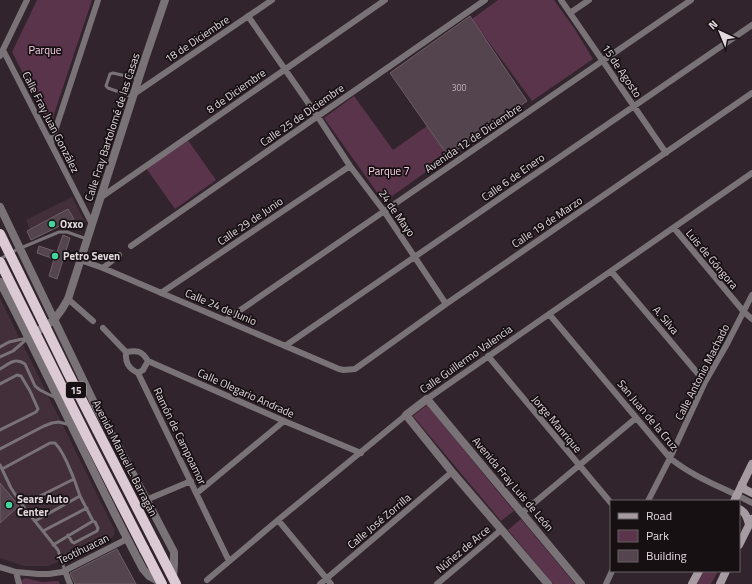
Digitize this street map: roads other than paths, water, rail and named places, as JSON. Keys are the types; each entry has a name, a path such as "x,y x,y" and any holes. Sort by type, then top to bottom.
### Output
{"highway":[{"name":"Avenida Manuel L. Barragán","path":"0,234 68,373 175,580"},
{"name":"15","path":"0,260 161,584"}],"main road":[{"path":"735,498 752,464"},
{"path":"742,484 747,491 752,493"},
{"path":"740,509 744,511 751,522 740,543"},
{"path":"692,584 698,572"},
{"path":"720,584 726,572"}],"street":[{"path":"0,56 27,0"},
{"path":"51,143 98,0"},
{"name":"Calle Fray Bartolomé de las Casas","path":"29,337 54,320 68,299 165,0"},
{"name":"18 de Diciembre","path":"133,95 272,0"},
{"name":"8 de Diciembre","path":"100,198 385,0"},
{"name":"Calle 25 de Diciembre","path":"131,246 485,0"},
{"name":"15 de Agosto","path":"562,0 666,153"},
{"path":"570,13 589,0"},
{"name":"Avenida 12 de Diciembre","path":"226,320 691,0"},
{"name":"24 de Mayo","path":"248,16 350,166 384,211 446,304"},
{"name":"Calle 6 de Enero","path":"285,346 752,25"},
{"name":"Calle Fray Juan González","path":"3,50 92,224"},
{"name":"Calle 19 de Marzo","path":"355,369 446,304 752,93"},
{"name":"Calle 29 de Junio","path":"161,293 350,166"},
{"name":"Calle Guillermo Valencia","path":"206,580 427,399 752,173"},
{"path":"0,207 98,411 114,438 174,552 175,580"},
{"name":"Luis de Góngora","path":"674,228 744,312 752,319"},
{"path":"0,243 7,239 11,229"},
{"path":"103,268 119,255"},
{"name":"Calle 24 de Junio","path":"80,260 103,268 338,369 355,369"},
{"name":"A. Silva","path":"612,271 705,382"},
{"path":"0,282 29,337 127,539 143,569 149,576 161,584"},
{"name":"Calle Antonio Machado","path":"649,500 670,458 705,382 727,344 752,295"},
{"path":"68,299 93,321"},
{"name":"San Juan de la Cruz","path":"549,314 670,458 680,467 735,498 752,503"},
{"name":"Ramón de Campoamor","path":"103,328 126,352 128,365 131,369 138,373 229,561"},
{"name":"Calle Olegario Andrade","path":"126,352 134,351 144,354 148,361 360,453"},
{"name":"Jorge Manrique","path":"488,356 610,502"},
{"path":"138,373 143,370 148,361"},
{"name":"Avenida Fray Luis de León","path":"427,399 581,584"},
{"path":"72,426 81,430 91,428 98,419 98,411"},
{"path":"406,415 452,472 548,584"},
{"path":"522,513 636,418"},
{"path":"197,493 284,421"},
{"path":"86,456 88,448 97,439 102,437 114,438"},
{"name":"Calle José Zorrilla","path":"320,584 452,472"},
{"path":"146,500 191,481"},
{"path":"278,520 332,584"},
{"name":"Núñez de Arce","path":"437,584 501,530"},
{"name":"Teotihuacan","path":"0,567 16,572 38,574 49,574 65,571 127,539"},
{"path":"65,571 70,584"},
{"path":"16,572 19,584"},
{"path":"606,584 612,572"}],"lane":[{"path":"133,95 108,88 106,86 110,74 139,79"},
{"path":"0,260 20,249 59,232 67,232 87,239"},
{"path":"0,347 9,342 29,337"},
{"path":"0,358 13,351 29,337"},
{"path":"0,368 14,361 22,362 25,364 35,386 58,399"},
{"path":"0,384 17,375 21,376 38,409 36,412 0,430"},
{"path":"0,449 52,423 59,422 72,426"},
{"path":"2,470 52,442 55,443 66,461 80,496 98,528 74,543 68,536"},
{"path":"0,465 11,488 22,505 59,553 65,571"},
{"path":"22,505 74,479"},
{"path":"35,521 80,496"},
{"path":"43,531 87,508"},
{"path":"53,545 93,521"}],"place":[{"name":"Oxxo","path":"52,224"},
{"name":"Petro Seven","path":"55,256"},
{"name":"Sears Auto Center","path":"9,505"}],"park label":[{"name":"Parque","path":"45,50"},
{"name":"Parque 7","path":"389,171"}]}
